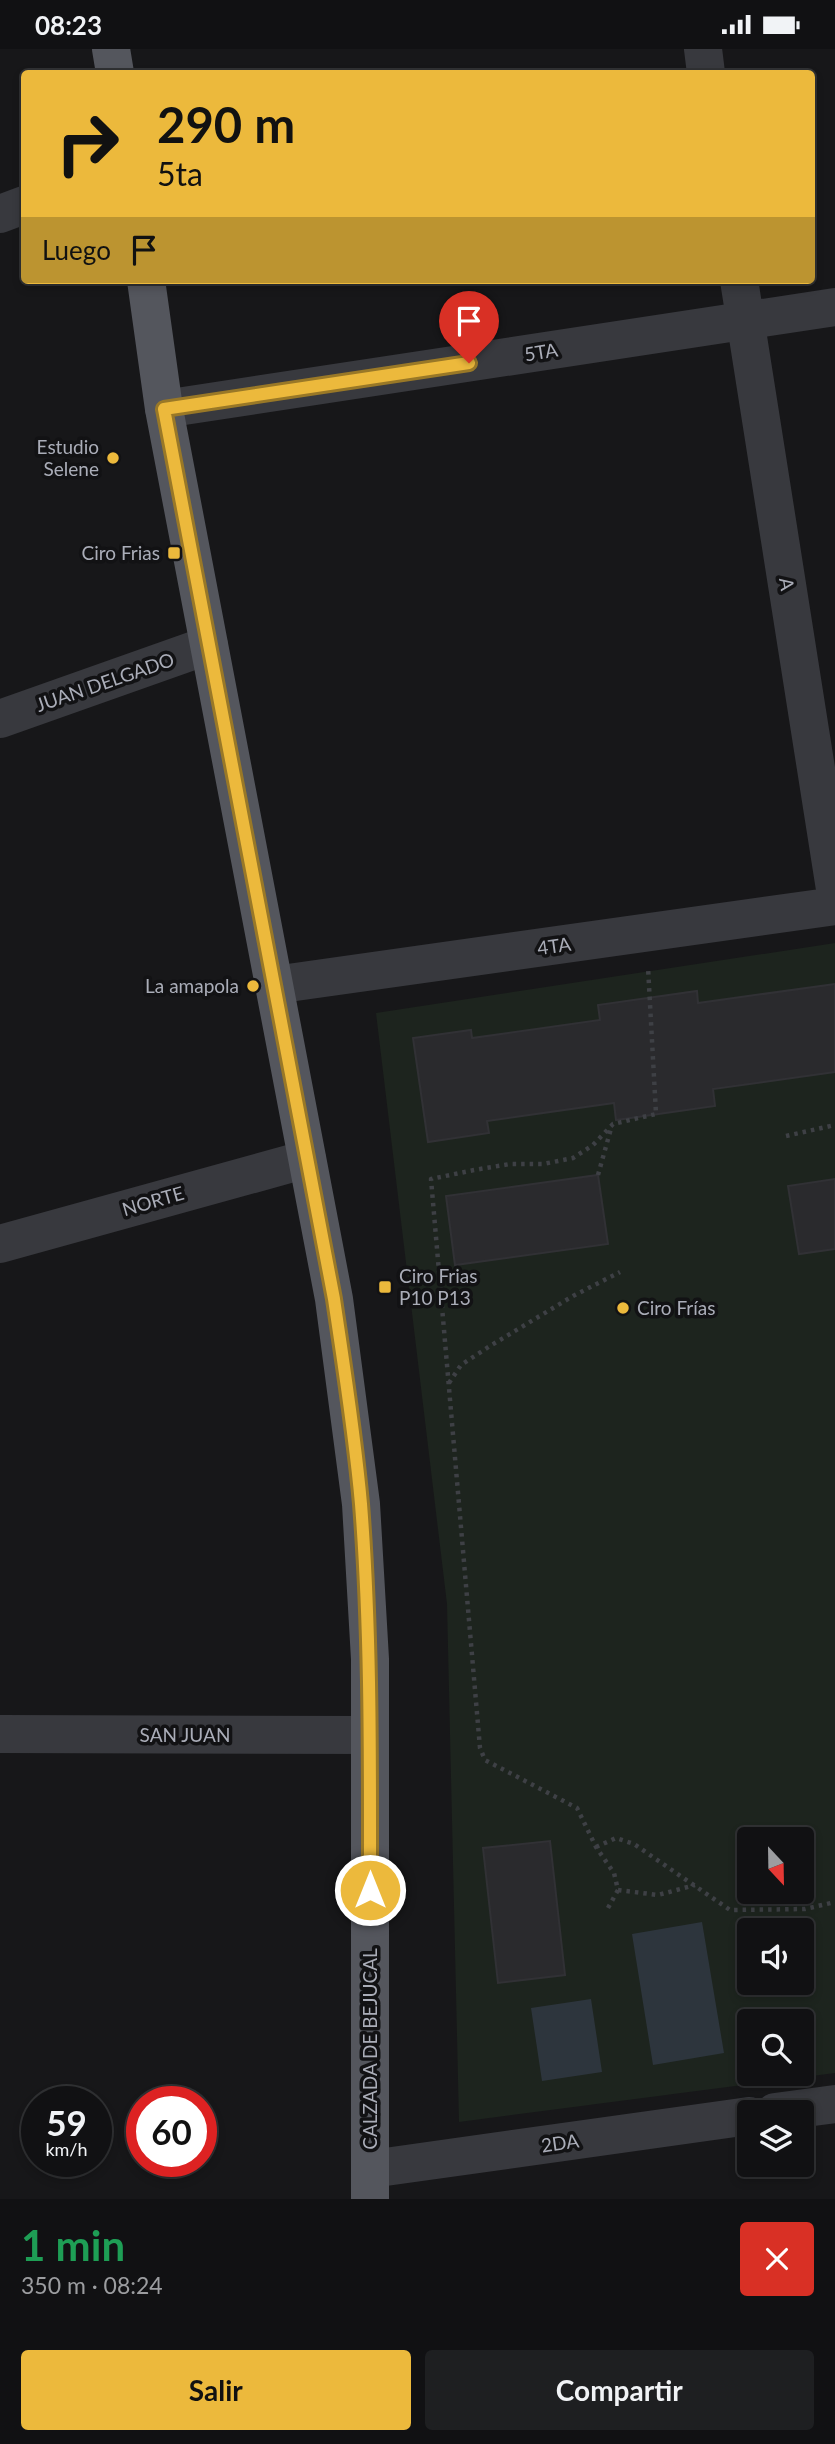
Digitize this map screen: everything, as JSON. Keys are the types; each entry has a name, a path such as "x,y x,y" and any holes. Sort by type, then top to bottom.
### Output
{"main road":[{"path":"111,49 114,70"},
{"name":"CALZADA DE BEJUCAL","path":"147,284 164,409 334,1299 358,1478 370,1659 370,2184"}],"street":[{"path":"703,49 706,70"},
{"path":"0,214 21,206"},
{"name":"A","path":"740,284 835,888"},
{"name":"5TA","path":"164,409 835,307"},
{"name":"JUAN DELGADO","path":"0,719 209,645"},
{"name":"4TA","path":"274,985 835,907"},
{"name":"NORTE","path":"0,1244 307,1159"},
{"name":"SAN JUAN","path":"0,1734 370,1735"},
{"path":"814,2107 835,2104"},
{"name":"2DA","path":"370,2184 737,2118"}],"path":[{"path":"608,1907 618,1891 614,1873 596,1847 577,1808 485,1760 480,1748 431,1179 510,1164 543,1164 573,1158 593,1145 613,1124 656,1114 646,933"},
{"path":"598,1175 613,1124"},
{"path":"786,1136 835,1125"},
{"path":"448,1384 461,1365 490,1346 573,1296 620,1272"},
{"path":"596,1847 616,1838 634,1844 730,1910 804,1909 835,1902"},
{"path":"618,1891 658,1895 695,1885"}],"shaded area":[{"name":"Ciro Frías","path":"835,943 835,2073 814,2076 814,2009 737,2009 737,2086 459,2122 447,1604 376,1013"},
{"path":"702,1922 724,2053 653,2065 632,1934"},
{"path":"591,1999 602,2072 542,2081 531,2008"}],"building":[{"path":"835,984 835,1072 713,1089 715,1106 616,1120 614,1103 487,1121 489,1133 428,1142 413,1038 471,1030 472,1038 600,1020 598,1005 697,991 698,1003"},
{"path":"598,1175 608,1244 455,1265 446,1196"},
{"path":"835,1179 835,1249 799,1254 788,1186"},
{"path":"550,1841 565,1975 498,1983 483,1848"}],"place":[{"name":"Estudio Selene","path":"113,458"},
{"name":"Ciro Frias","path":"174,553"},
{"name":"La amapola","path":"253,986"},
{"name":"Ciro Frias P10 P13","path":"385,1287"},
{"name":"Ciro Frías","path":"623,1308"}],"route":[{"path":"370,1890 370,1659 361,1504 352,1425 334,1299 164,409 469,363"}]}
